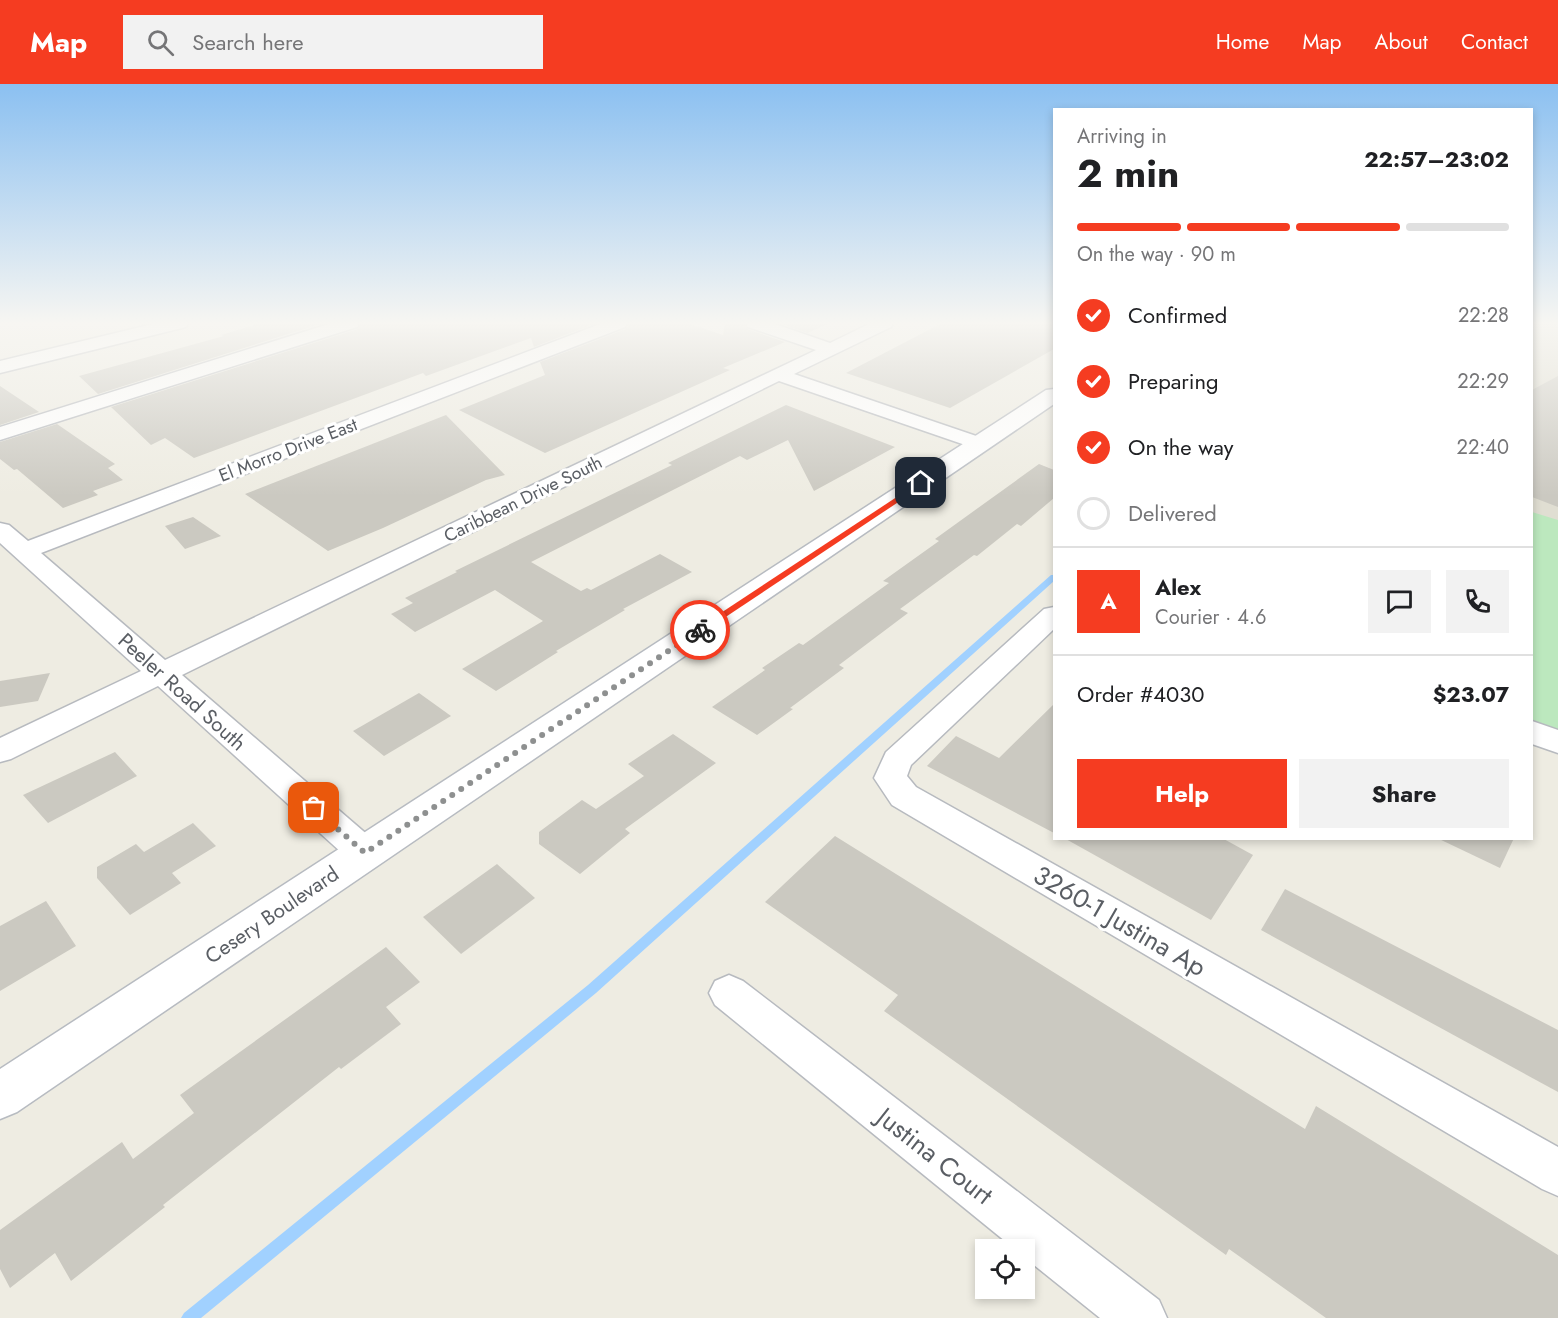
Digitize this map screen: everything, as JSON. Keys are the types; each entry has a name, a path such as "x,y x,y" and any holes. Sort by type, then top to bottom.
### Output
{"main road":[{"name":"Cesery Boulevard","path":"0,1096 1053,396"}],"street":[{"path":"0,434 169,381"},
{"name":"El Morro Drive East","path":"25,551 469,381"},
{"name":"Caribbean Drive South","path":"0,751 767,381"},
{"path":"795,381 981,444"},
{"name":"Peeler Road South","path":"0,530 365,853"},
{"name":"3260-1 Justina Ap","path":"1053,616 897,760 890,778 904,796 1558,1173"},
{"path":"1533,732 1558,742"},
{"name":"Justina Court","path":"729,993 1141,1318"}],"shaded area":[{"path":"1533,381 1558,381 1558,736 1533,726"}],"green space":[{"path":"1533,512 1558,520 1558,734 1533,723"}],"building":[{"path":"84,381 141,381 98,394"},
{"path":"195,381 403,381 194,458 165,438 151,445 111,407"},
{"path":"531,381 706,381 545,453 459,410"},
{"path":"869,381 998,381 950,408"},
{"path":"1549,381 1558,381 1558,507 1533,497 1533,389"},
{"path":"0,386 39,412 0,425"},
{"path":"786,405 895,447 814,491 788,440 747,460 740,456 531,562 581,591 587,588 591,590 660,554 692,572 623,609 625,610 556,651 558,652 496,691 462,669 543,621 495,590 415,632 391,614 413,603 405,598 457,572 455,571 672,465 668,463"},
{"path":"446,415 505,475 486,480 328,551 245,494"},
{"path":"57,424 115,464 108,468 123,480 93,491 98,495 63,508 17,469 14,470 0,459 0,442"},
{"path":"1039,464 1053,470 1053,499 1021,526 1017,524 977,556 974,555 900,609 908,613 839,665 844,668 757,735 712,707 765,670 762,668 799,643 803,645 889,583 883,581 939,541 935,539"},
{"path":"193,517 221,536 185,549 165,526"},
{"path":"50,673 38,701 0,707 0,681"},
{"path":"419,693 451,716 384,756 353,731"},
{"path":"1053,705 1053,832 927,766 956,736 999,758"},
{"path":"673,734 716,763 625,829 630,833 580,874 539,844 539,832 582,800 596,809 644,776 628,764"},
{"path":"115,752 137,776 48,823 23,795"},
{"path":"193,823 216,846 172,873 181,883 130,915 97,878 97,867 136,844 144,852"},
{"path":"835,836 1305,1129 1316,1106 1558,1255 1558,1318 1326,1318 1229,1249 1226,1255 884,1011 898,995 765,902"},
{"path":"1068,840 1226,840 1253,855 1211,920"},
{"path":"1441,840 1513,840 1500,868"},
{"path":"497,864 535,898 461,954 423,917"},
{"path":"1285,889 1558,1030 1558,1092 1261,930"},
{"path":"46,901 76,946 0,991 0,926"},
{"path":"386,947 420,982 386,1007 401,1024 341,1069 339,1067 163,1205 165,1207 71,1281 55,1253 10,1288 0,1269 0,1230 122,1142 133,1159 194,1113 180,1095"}],"waterway":[{"path":"189,1318 592,989 1053,578"}],"way so far":[{"path":"314,808 365,853 700,630"}],"route":[{"path":"700,630 921,483"}]}
